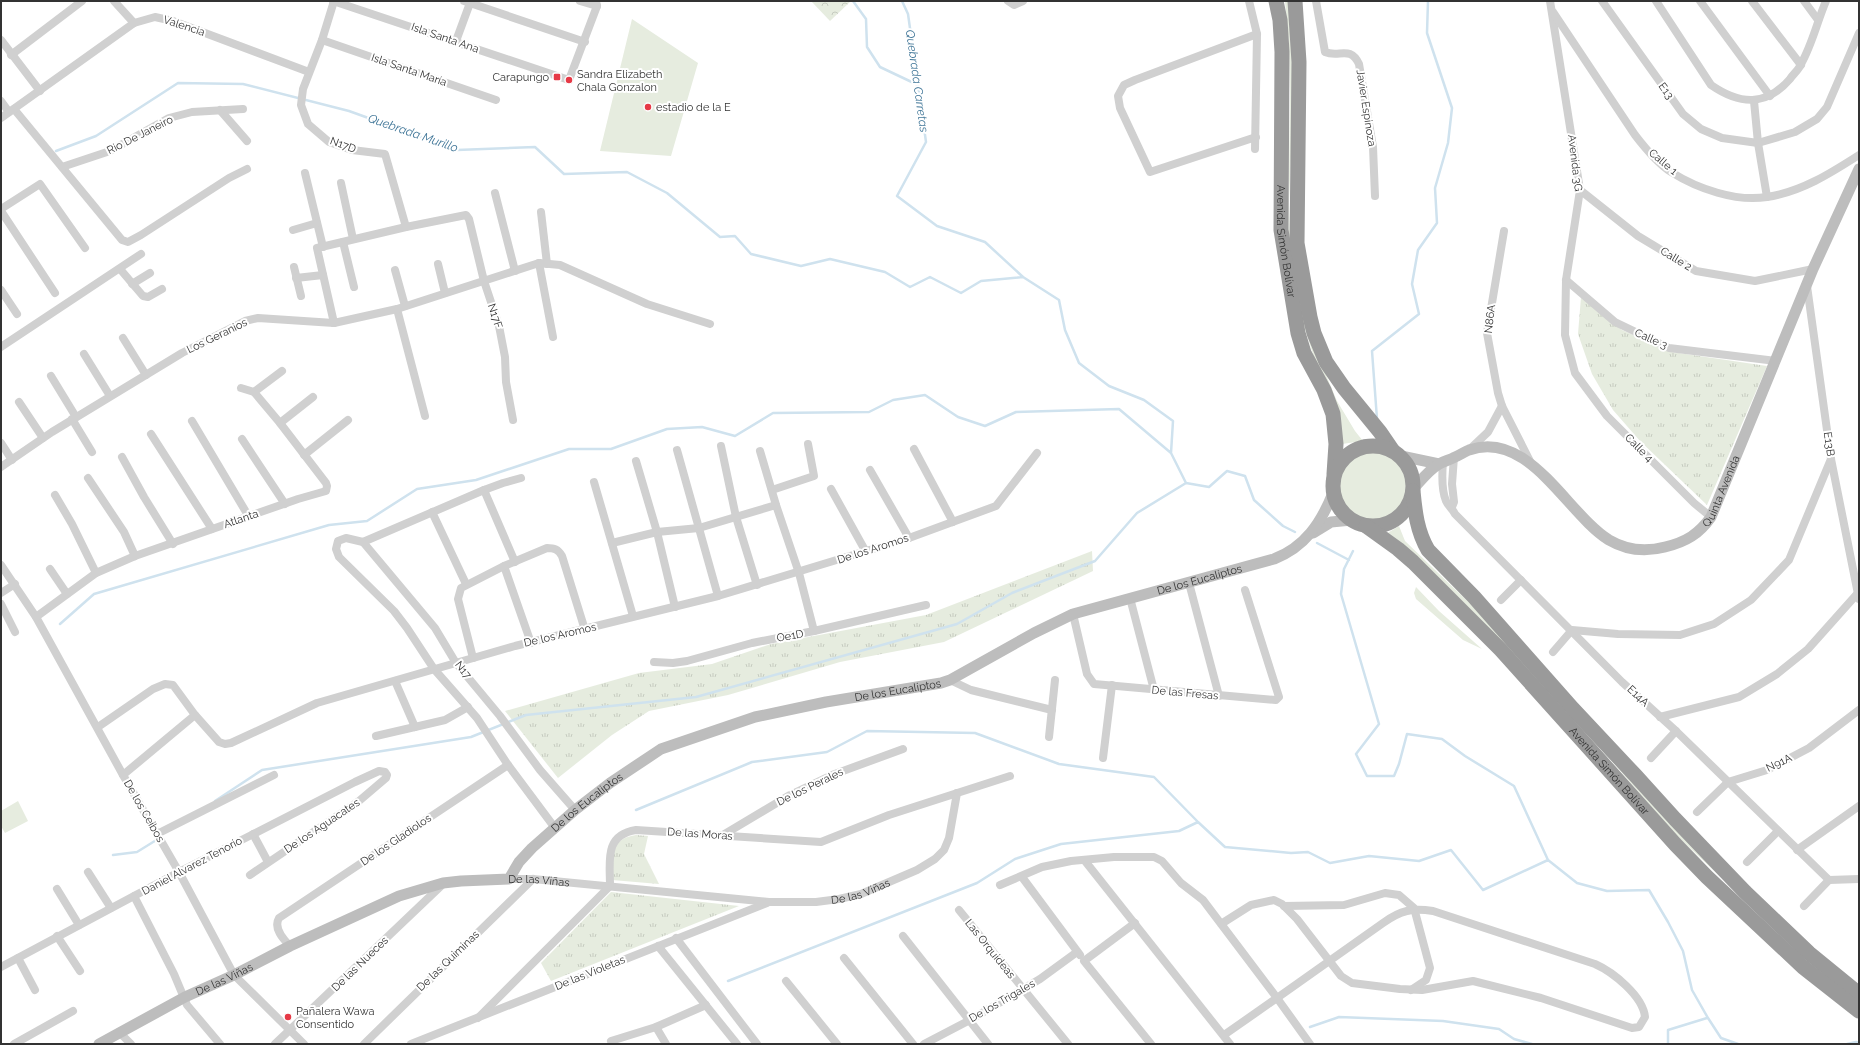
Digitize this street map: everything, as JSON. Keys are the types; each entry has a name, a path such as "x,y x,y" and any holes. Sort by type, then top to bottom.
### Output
{"highway":[{"name":"Avenida Simón Bolívar","path":"1276,1 1280,20 1282,52 1281,230 1298,333 1304,354 1324,390 1333,414 1336,444 1333,493 1337,504 1343,513 1352,520 1366,526 1398,548 1413,562 1501,650 1675,844 1707,877 1802,967 1859,1011"},
{"name":"Avenida Simón Bolívar","path":"1295,1 1299,62 1297,243 1314,333 1326,362 1344,388 1412,472 1415,519 1422,541 1428,550 1474,597 1573,709 1745,892 1809,953 1859,994"},
{"path":"1334,474 1340,463 1348,454 1358,448 1376,446 1397,453"},
{"name":"Avenida Simón Bolívar","path":"1366,526 1379,526 1392,522 1402,514 1410,503 1414,489"}],"street":[{"path":"11,55 82,1"},
{"path":"114,1 134,23"},
{"path":"309,72 322,40 334,1"},
{"name":"Isla Santa Ana","path":"334,1 569,80 585,42"},
{"path":"456,41 467,2 585,42 597,4 580,1"},
{"path":"1008,1 1014,5 1022,1"},
{"path":"1249,1 1257,34 1255,149"},
{"name":"Javier Espinoza","path":"1316,1 1325,52 1330,54 1346,52 1356,57 1359,64 1373,147 1375,196"},
{"name":"E13","path":"1602,1 1683,114 1701,129 1722,138 1758,143"},
{"path":"1656,1 1711,85 1731,96 1754,101 1770,96 1783,87 1801,65 1826,1"},
{"path":"1700,1 1770,96"},
{"path":"1752,1 1801,65"},
{"path":"1804,1 1818,20"},
{"name":"Avenida 3G","path":"1550,5 1580,190 1566,280 1565,335 1575,373"},
{"name":"Calle 1","path":"1550,5 1635,135 1649,152 1670,172 1701,187 1736,197 1767,197 1786,192 1824,177 1859,155"},
{"name":"Valencia","path":"1,118 134,23 155,17 173,21 309,72"},
{"path":"1758,143 1795,132 1817,119 1831,99 1859,33"},
{"path":"1256,137 1150,172 1120,108 1118,96 1124,85 1135,80 1257,34"},
{"path":"1,40 40,91"},
{"name":"Isla Santa María","path":"322,40 496,100"},
{"name":"N17D","path":"309,72 303,89 301,104 308,124 329,142 352,150 385,154 406,227"},
{"path":"1,101 12,111 62,167 122,240 128,242 229,178 247,169"},
{"path":"1754,101 1758,143 1767,197"},
{"name":"Rio De Janeiro","path":"62,167 110,151 169,118 192,112 243,109"},
{"path":"220,110 247,141"},
{"name":"Quinta Avenida","path":"1414,489 1441,463 1469,450 1484,447 1502,448 1532,465 1611,541 1622,546 1652,550 1673,546 1692,537 1700,531 1711,516 1813,269 1859,169"},
{"path":"305,173 318,223 323,275 334,323"},
{"path":"341,183 353,239"},
{"path":"55,293 1,210 40,184 85,248"},
{"name":"Calle 2","path":"1580,190 1638,236 1696,271 1755,281 1813,269"},
{"path":"495,193 516,271"},
{"path":"542,212 543,263 553,337"},
{"name":"N17F","path":"406,227 466,215 469,219 484,281 499,326 505,357 506,382 513,420"},
{"path":"294,230 318,223"},
{"path":"320,247 406,227"},
{"name":"N86A","path":"1504,231 1487,333 1498,393 1502,406 1532,465"},
{"path":"343,242 354,287"},
{"path":"1,347 141,254"},
{"path":"543,263 560,264 647,304 710,324"},
{"name":"Los Geranios","path":"1,467 74,418 182,353 252,319 334,323 397,309 543,263"},
{"path":"438,264 445,293"},
{"path":"294,267 301,296"},
{"path":"120,269 145,297 162,289"},
{"path":"395,270 405,306"},
{"path":"132,284 150,273"},
{"path":"296,278 323,275"},
{"name":"Calle 3","path":"1566,280 1615,322 1669,348 1776,361"},
{"name":"E13B","path":"1807,286 1831,459 1858,596"},
{"path":"1,290 17,314"},
{"path":"397,309 424,416"},
{"path":"122,338 146,375"},
{"path":"84,354 110,396"},
{"path":"241,388 254,392 282,371"},
{"name":"Calle 4","path":"1575,373 1607,416 1694,503 1711,516"},
{"path":"51,376 92,452"},
{"name":"Atlanta","path":"36,617 96,573 136,556 212,529 285,504 323,493 327,489 326,483 254,392"},
{"path":"280,423 313,397"},
{"path":"19,402 43,438"},
{"path":"1469,450 1488,432 1502,406"},
{"path":"304,455 348,420"},
{"path":"192,421 250,516"},
{"path":"151,434 212,529"},
{"path":"242,439 285,504"},
{"path":"1,444 12,460"},
{"path":"772,490 813,477 815,474 808,444"},
{"path":"721,446 736,517 757,585"},
{"path":"914,449 953,522"},
{"path":"677,450 718,596"},
{"path":"760,451 776,505 799,573 814,631"},
{"name":"De los Aromos","path":"98,728 153,689 165,684 173,685 194,715 219,742 225,744 231,743 317,703 473,658 585,630 633,616 718,596 799,573 909,538 996,506 1037,453"},
{"path":"1397,453 1441,463"},
{"path":"122,457 144,497 173,544"},
{"path":"1452,507 1454,502 1452,484 1454,457"},
{"path":"1553,652 1572,630 1618,634 1680,635 1714,624 1751,600 1789,560 1831,459"},
{"path":"636,461 657,532 675,607"},
{"name":"E14A","path":"1441,463 1444,494 1448,504 1452,507 1455,514 1660,717 1829,880"},
{"path":"870,470 909,538"},
{"path":"88,478 124,532 136,556"},
{"path":"521,478 484,490 363,542 346,538 341,539 336,545 339,557 394,611 411,633 434,669 468,707 492,739 508,765 556,828"},
{"path":"594,482 633,616"},
{"path":"830,489 866,552"},
{"path":"484,490 515,562"},
{"name":"De los Eucaliptos","path":"509,879 519,862 575,810 610,782 661,749 738,722 806,706 932,685 950,680 1007,648 1073,614 1284,556 1300,545 1310,534 1325,512 1333,493"},
{"path":"55,495 72,524 96,573"},
{"path":"612,543 657,532 699,528 776,505"},
{"path":"432,512 466,584"},
{"name":"De los Eucaliptos","path":"1310,534 1331,522 1352,520"},
{"name":"N17","path":"363,542 435,628 456,663 500,716 540,770 575,810"},
{"path":"473,658 458,599 461,588 466,584 504,566 547,548 554,548 559,552 585,630"},
{"name":"De los Ceibos","path":"1,565 36,617 55,654 179,872 234,975 304,1044"},
{"path":"504,566 531,643"},
{"path":"50,568 67,594"},
{"path":"1501,600 1521,580"},
{"path":"1189,583 1219,696"},
{"path":"1,593 15,584"},
{"name":"De las Fresas","path":"1073,614 1087,674 1091,681 1096,685 1112,685 1219,696 1276,700 1278,697 1244,590"},
{"path":"1660,717 1739,697 1778,674 1808,649 1858,596"},
{"path":"1130,598 1154,690"},
{"path":"1,604 15,632"},
{"name":"Oe1D","path":"654,662 672,663 687,661 752,643 814,631 926,605"},
{"path":"950,680 971,690 1052,710"},
{"path":"1049,737 1055,680"},
{"path":"395,681 415,727"},
{"path":"1104,758 1112,685"},
{"path":"376,736 444,720 468,707"},
{"name":"N91A","path":"1697,812 1728,782 1768,770 1809,748 1859,710"},
{"path":"123,775 194,715"},
{"path":"1650,758 1676,731"},
{"name":"De los Perales","path":"723,835 790,795 832,775 903,750"},
{"name":"De los Gladiolos","path":"290,946 281,935 276,925 277,921 283,915 508,765"},
{"name":"Daniel Alvarez Tenorio","path":"1,967 179,872 372,773 379,771 385,772"},
{"name":"De los Aguacates","path":"250,875 359,801 386,778 387,775 385,772"},
{"path":"157,834 274,776"},
{"name":"De las Moras","path":"610,886 610,850 618,836 626,831 636,830 821,842 889,815 1010,776"},
{"name":"De las Viñas","path":"99,1044 185,997 234,975 290,946 399,896 443,883 533,879 769,902 816,902 840,899 861,894 917,870 934,859 944,850 949,838 956,793"},
{"path":"1797,850 1859,806"},
{"path":"1747,862 1778,831"},
{"path":"253,834 268,862"},
{"path":"1000,885 1022,877 1042,867 1071,861 1085,861 1114,857 1154,857 1162,861 1181,883 1203,900 1278,998 1310,1044"},
{"path":"1085,861 1230,1044"},
{"path":"88,872 111,908"},
{"path":"1022,877 1077,952 1151,1044"},
{"name":"De las Quiminas","path":"364,1044 533,879"},
{"path":"1804,906 1829,880 1859,879"},
{"name":"De las Nueces","path":"275,1044 443,883"},
{"path":"478,1018 610,886"},
{"path":"57,889 79,925"},
{"path":"1221,924 1237,913 1256,903 1274,900 1284,906 1297,919 1340,976 1352,983 1411,990 1432,989 1473,981 1563,1005 1632,1028 1639,1027 1645,1017 1642,1006 1636,998 1609,970 1444,914 1414,908 1399,895 1385,893 1344,905 1284,906"},
{"path":"134,896 185,997 187,1005 194,1016 220,1044"},
{"name":"De las Violetas","path":"411,1044 769,902"},
{"path":"1224,1035 1388,919 1414,908"},
{"path":"1411,990 1426,980 1430,968 1414,908"},
{"name":"Las Orquideas","path":"959,910 1068,1044"},
{"path":"1084,961 1135,923"},
{"path":"57,936 80,971"},
{"path":"903,936 988,1044"},
{"path":"676,938 757,1044"},
{"path":"658,946 737,1044"},
{"name":"De los Trigales","path":"924,1044 970,1020 1022,989 1056,968 1077,952"},
{"path":"18,958 35,990"},
{"path":"844,958 913,1044"},
{"path":"786,981 836,1044"},
{"path":"612,1042 656,1027 706,1005"},
{"path":"14,1044 73,1011"},
{"path":"656,1027 666,1044"},
{"path":"119,1032 130,1044"}],"green space":[{"path":"811,1 851,1 830,21"},
{"path":"1285,1 1290,1 1295,64 1289,202 1290,241 1321,363 1337,401 1355,431 1363,441 1342,444 1332,440 1313,354 1300,314 1288,256 1290,93 1289,44"},
{"name":"estadio de la E","path":"632,19 698,63 671,156 600,151"},
{"path":"1581,297 1622,330 1672,352 1767,366 1707,505 1640,441 1613,410 1592,374 1578,334"},
{"path":"1365,451 1379,451 1398,461 1408,480 1408,494 1398,513 1379,523 1365,523 1346,513 1336,494 1336,480 1346,461"},
{"path":"1399,526 1405,541 1513,645 1729,885 1674,833 1616,766 1559,704 1381,537"},
{"path":"1092,551 1093,571 944,642 840,662 728,695 649,711 612,735 558,778 505,711 639,673 712,664 771,644 926,615"},
{"path":"1416,587 1439,611 1482,649 1463,640 1416,599 1414,593"},
{"path":"18,801 28,821 5,833 1,826 1,811"},
{"path":"636,835 648,836 644,854 659,884 612,880 613,857 616,845 627,837"},
{"path":"611,892 739,906 551,981 541,963"}],"waterway":[{"path":"853,1 866,19 867,47 880,67 918,85"},
{"name":"Quebrada Carretas","path":"902,1 908,14 926,142 897,196 937,226 985,242 1023,277 1059,300 1065,330 1079,363 1109,386 1144,400 1173,421 1171,453 1186,483 1209,487 1227,471 1245,476 1254,500 1283,526 1295,532"},
{"path":"1377,419 1372,351 1419,314 1412,284 1418,250 1437,223 1435,188 1448,143 1452,108 1427,33 1428,1"},
{"name":"Quebrada Murillo","path":"56,151 96,136 178,83 243,84 349,111 457,150 535,147 564,174 627,172 667,193 720,237 735,236 751,254 801,266 830,259 885,272 910,287 930,277 961,293 981,281 1023,277"},
{"path":"60,624 94,594 329,525 367,521 417,489 476,480 569,449 611,449 667,429 702,427 735,436 773,413 869,412 893,400 925,395 958,417 985,426 1016,412 1119,409 1171,453"},
{"path":"215,801 262,770 471,737 526,715 696,697 957,624 1012,593 1095,561 1137,513 1186,483"},
{"name":"Quebrada Carretas","path":"1317,543 1349,560"},
{"path":"1353,551 1344,569 1341,594 1379,724 1356,754 1367,776 1394,776 1399,764 1407,734 1442,739 1465,756 1514,786 1548,860 1577,883 1607,891 1649,890 1683,951 1692,990 1708,1018 1721,1038 1738,1044"},
{"path":"636,810 752,762 827,752 867,731 975,733 1059,764 1154,777 1225,847 1291,853 1308,852 1330,863 1369,856 1419,861 1451,850 1483,890 1548,860"},
{"path":"728,981 977,883 1015,859 1061,844 1179,831 1198,822"},
{"path":"113,855 137,852 158,839"},
{"path":"1310,1027 1339,1017 1443,1021 1499,1029 1514,1039 1532,1044"},
{"path":"1668,1044 1668,1030 1707,1018"},
{"path":"1847,1044 1856,1042 1859,1043"}],"place":[{"name":"Carapungo","path":"557,77"},
{"name":"Sandra Elizabeth Chala Gonzalon","path":"569,80"},
{"name":"estadio de la E","path":"648,107"},
{"name":"Pañalera Wawa Consentido","path":"288,1017"}]}
